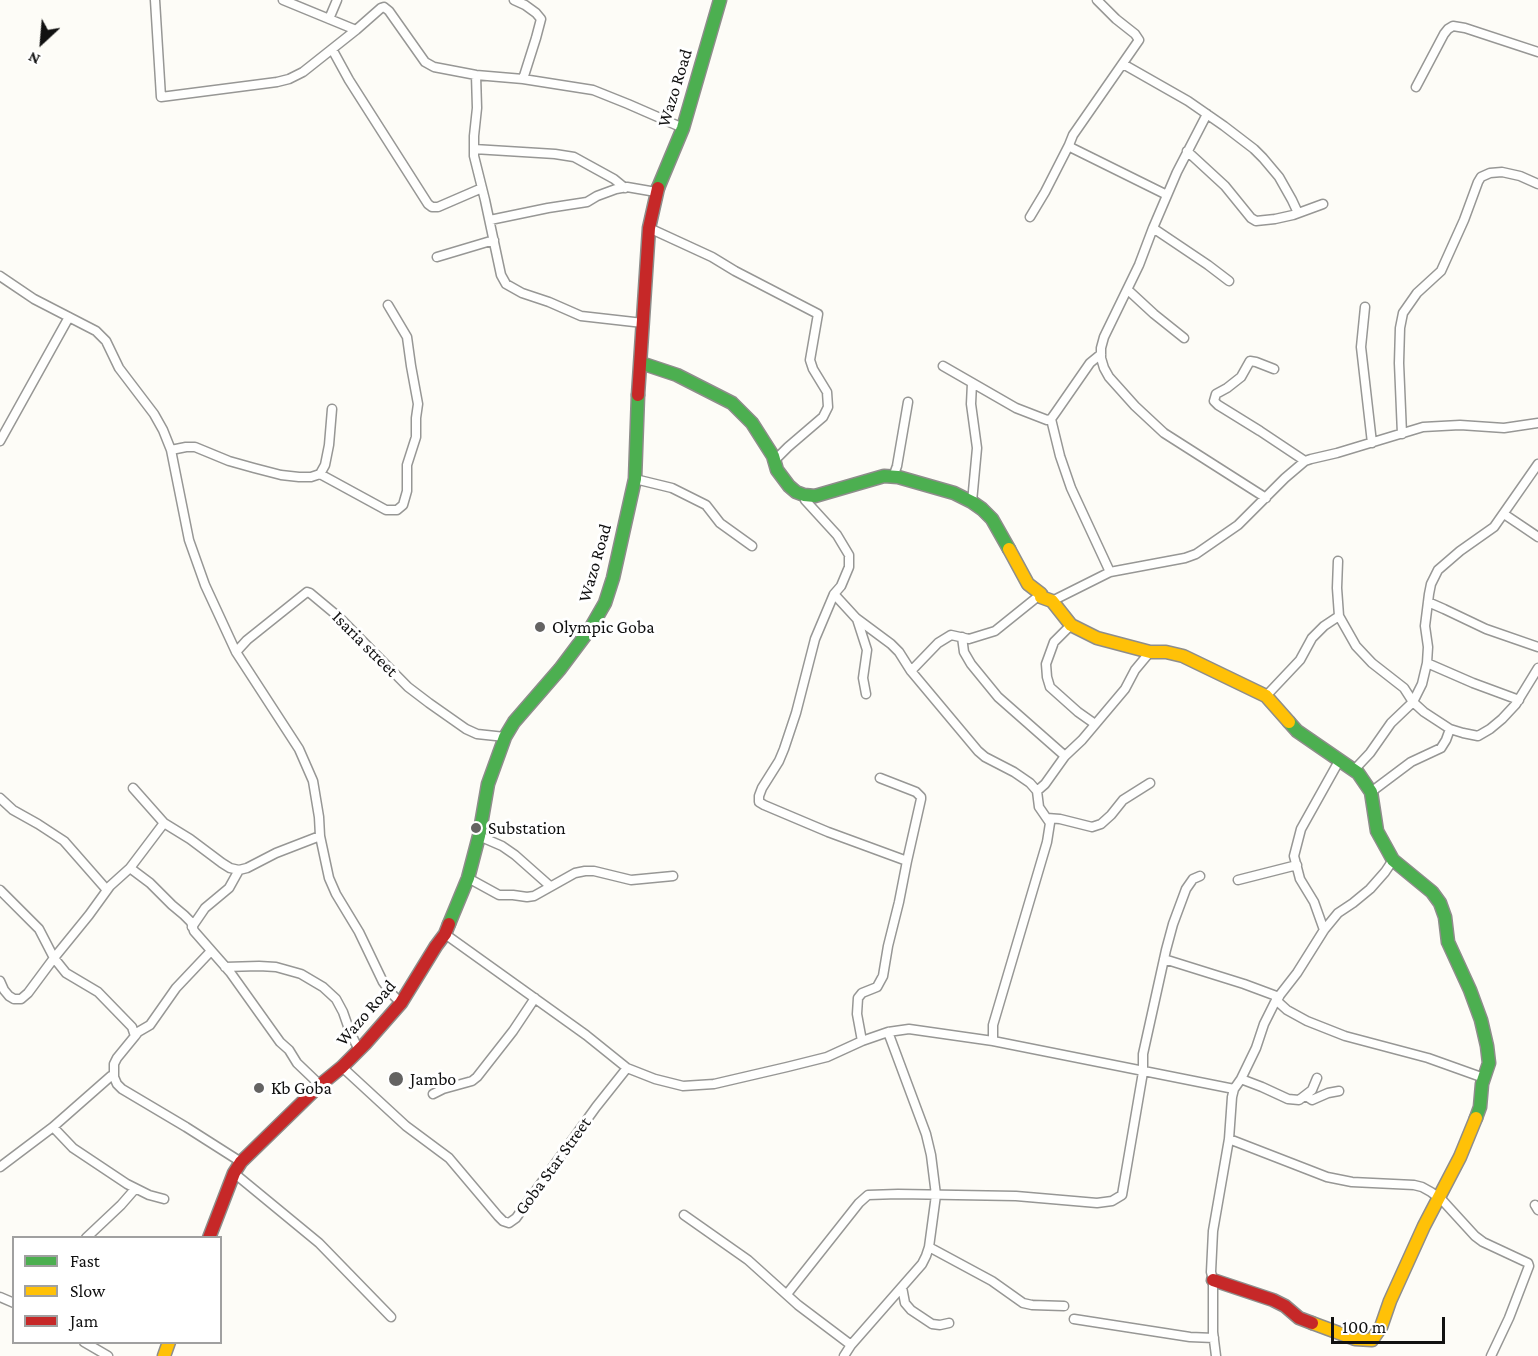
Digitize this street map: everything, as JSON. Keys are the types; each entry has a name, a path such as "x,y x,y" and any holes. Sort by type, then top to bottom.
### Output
{"street":[{"path":"155,0 161,97 289,79 303,72 384,7 425,62 434,67 476,75 523,79 593,90 683,128"},
{"path":"283,0 356,30"},
{"path":"329,19 337,0"},
{"path":"514,0 525,5 541,19 523,79"},
{"name":"Wazo Road","path":"210,1236 238,1167 320,1085 359,1050 401,1003 445,934 468,878 479,836 488,784 505,737 514,722 560,669 590,629 605,603 613,578 635,479 649,228 656,192 683,128 720,0"},
{"path":"1030,217 1073,135 1139,41 1139,38 1116,20 1101,2"},
{"path":"1416,87 1444,34 1453,26 1476,31 1538,52"},
{"path":"332,49 349,80 428,204 438,207 482,188"},
{"path":"1123,64 1188,101 1263,158 1279,177 1298,213"},
{"path":"476,75 477,108 474,156 501,275 506,284 522,293 581,316 643,323"},
{"path":"1207,114 1187,151 1128,290 1104,337 1101,354 1109,377 1164,433 1266,498"},
{"path":"1069,145 1167,195"},
{"path":"474,149 574,157 614,179 625,188"},
{"path":"1187,151 1225,186 1256,221 1275,219 1323,204"},
{"path":"1402,434 1398,363 1403,313 1417,293 1441,271 1481,177 1490,172 1502,172 1520,176 1538,184"},
{"path":"490,220 587,202 608,191 625,188 656,192"},
{"path":"649,228 712,257 818,314 810,360 827,392 828,407 823,417 774,461"},
{"path":"1153,228 1229,281"},
{"path":"437,257 494,240"},
{"path":"0,276 34,299 96,331 106,341 119,368 154,414 163,430 171,450 191,549 208,591 236,652 299,749 312,781 329,878 383,982 401,1003"},
{"path":"1128,290 1184,338"},
{"path":"320,474 386,510 397,510 403,505 407,491 407,465 416,437 418,404 407,337 388,305"},
{"path":"1365,307 1361,347 1372,443"},
{"path":"0,441 69,317"},
{"path":"1101,354 1090,363 1051,419 1071,488 1110,572"},
{"path":"1274,369 1250,361 1241,377 1216,394 1214,401 1305,461"},
{"path":"641,363 677,375 732,403 752,423 773,456 777,470 796,492 815,496 884,476 954,493 972,502 992,519 1028,584 1047,598 1071,625 1097,639 1149,652 1166,652 1183,656 1266,696 1297,731 1354,770 1365,782 1371,792 1377,831 1393,860 1432,892 1440,903 1445,917 1448,942 1470,990 1481,1020 1487,1046 1489,1063 1484,1078 1480,1107 1448,1183 1438,1198 1390,1300 1381,1327 1372,1340 1355,1339 1317,1325 1299,1318 1285,1305 1213,1280"},
{"path":"943,366 1016,408 1044,419 1051,419"},
{"path":"972,383 971,405 977,448 972,502"},
{"path":"893,477 908,402"},
{"path":"171,450 195,447 229,461 281,475 311,477 320,474 325,465 332,409"},
{"path":"911,671 938,643 951,635 969,639 995,631 1047,598 1110,572 1196,554 1238,525 1305,461 1423,427 1453,425 1504,428 1538,423"},
{"path":"1354,770 1370,753 1391,723 1413,702 1422,684 1427,663 1428,647 1425,626 1428,602 1431,584 1440,568 1488,532 1504,514 1538,464"},
{"path":"635,479 672,488 702,503 720,523 752,546"},
{"path":"804,495 805,500 837,535 849,555 849,567 841,586 834,594 816,639 784,749 762,788 759,802 820,829 907,861"},
{"path":"1504,514 1538,537"},
{"path":"1338,561 1339,616 1356,646 1372,663 1404,688 1413,702 1424,712 1450,729 1478,736 1490,729 1519,700 1538,668"},
{"name":"Isaria street","path":"236,652 247,640 307,592 310,592 340,618 408,687 429,703 477,734 505,737"},
{"path":"834,594 856,618 899,652 911,671 978,751 1030,783 1037,791 1039,807 1050,823 1047,842 993,1025 993,1041"},
{"path":"1428,602 1486,629 1538,647"},
{"path":"1266,696 1300,660 1312,638 1339,616"},
{"path":"856,618 867,650 863,678 866,694"},
{"path":"1071,625 1054,642 1046,664 1047,677 1050,687 1095,724"},
{"path":"962,637 964,652 971,664 998,697 1065,756"},
{"path":"1037,791 1125,689 1135,670 1149,652"},
{"path":"1427,663 1519,700"},
{"path":"1371,792 1411,762 1441,748 1450,729"},
{"path":"1324,930 1314,902 1300,879 1294,856 1301,829 1339,761"},
{"path":"862,1041 857,1014 858,998 862,993 877,987 883,976 921,799 916,792 880,778"},
{"path":"1047,818 1092,827 1101,824 1123,800 1149,783"},
{"path":"133,788 164,824 190,839 230,868 239,870 247,868 276,853 320,836"},
{"path":"0,798 13,810 64,841 107,890"},
{"path":"0,981 9,996 21,999 107,890 130,868 164,824"},
{"path":"479,836 502,846 515,855 550,886"},
{"path":"1216,1356 1212,1272 1214,1231 1229,1139 1234,1089 1256,1048 1264,1024 1277,998 1324,930 1338,913 1370,889 1393,860"},
{"path":"1238,880 1297,865"},
{"path":"130,868 150,883 184,915 280,1042 289,1050 297,1063 320,1085"},
{"path":"192,927 205,908 229,888 239,870"},
{"path":"468,878 499,895 527,897 534,896 575,873 585,871 631,880 674,876"},
{"path":"787,1294 859,1203 868,1195 1016,1196 1097,1203 1112,1201 1122,1196 1143,1071 1143,1054 1164,960 1173,924 1186,890 1192,879 1200,876"},
{"path":"0,890 39,929 54,958 66,973 98,993 132,1027 135,1036"},
{"path":"445,934 586,1035 627,1068 682,1086 714,1083 827,1057 888,1032 909,1029 993,1041 1234,1089"},
{"path":"211,951 176,988 150,1025 135,1036 117,1058 113,1071 114,1077 122,1089 186,1127 238,1167 320,1243 391,1317"},
{"path":"1164,960 1244,984 1277,998 1287,1010 1307,1021 1335,1032 1428,1058 1484,1078"},
{"path":"225,967 276,967 301,974 323,987 336,999 359,1050"},
{"path":"433,1094 472,1081 477,1077 513,1031 534,998"},
{"path":"844,1356 922,1264 929,1247 936,1195 931,1155 926,1134 888,1032"},
{"name":"Goba Star Street","path":"342,1067 406,1126 449,1158 502,1221 509,1223 516,1218 627,1068"},
{"path":"0,1167 53,1127 111,1076 114,1077"},
{"path":"1241,1079 1288,1099 1299,1100 1312,1090 1317,1078"},
{"path":"1306,1096 1312,1100 1339,1091"},
{"path":"53,1127 73,1148 135,1189 164,1199"},
{"path":"1229,1139 1327,1177 1352,1182 1414,1185 1431,1192 1475,1236 1529,1265 1509,1318 1491,1356"},
{"path":"88,1236 135,1189"},
{"path":"684,1215 748,1260 798,1305 851,1345"},
{"path":"929,1247 992,1281 1023,1303 1064,1306"},
{"path":"902,1287 905,1303 911,1310 932,1324 949,1323"},
{"path":"1074,1319 1190,1337 1214,1338"},
{"path":"87,1344 108,1356"}],"traffic: fast":[{"path":"658,188 683,128 720,0"},
{"path":"641,363 677,375 732,403 752,423 773,456 777,470 796,492 815,496 884,476 898,477 954,493 972,502 992,519 1009,549"},
{"path":"449,924 468,878 479,836 488,784 505,737 514,722 560,669 590,629 605,603 613,578 635,479 638,395"},
{"path":"1289,722 1297,731 1358,773 1371,792 1377,831 1393,860 1432,892 1440,903 1445,917 1448,942 1470,990 1481,1020 1487,1046 1489,1063 1482,1084 1480,1107 1476,1118"}],"traffic: slow":[{"path":"1009,549 1028,584 1041,594 1041,597 1052,601 1071,625 1097,638 1150,652 1166,652 1183,656 1266,696 1289,722"},
{"path":"1312,1323 1355,1339 1372,1340 1381,1327 1390,1301 1424,1226 1460,1157 1476,1118"},
{"path":"164,1356 168,1344"}],"traffic: jam":[{"path":"638,395 649,228 658,188"},
{"path":"210,1236 234,1173 241,1162 320,1085 342,1067 401,1003 449,924"},
{"path":"1213,1280 1273,1300 1285,1306 1299,1318 1312,1323"}],"place":[{"name":"Olympic Goba","path":"540,627"},
{"name":"Substation","path":"476,828"},
{"name":"Jambo","path":"396,1079"},
{"name":"Kb Goba","path":"259,1088"}]}
